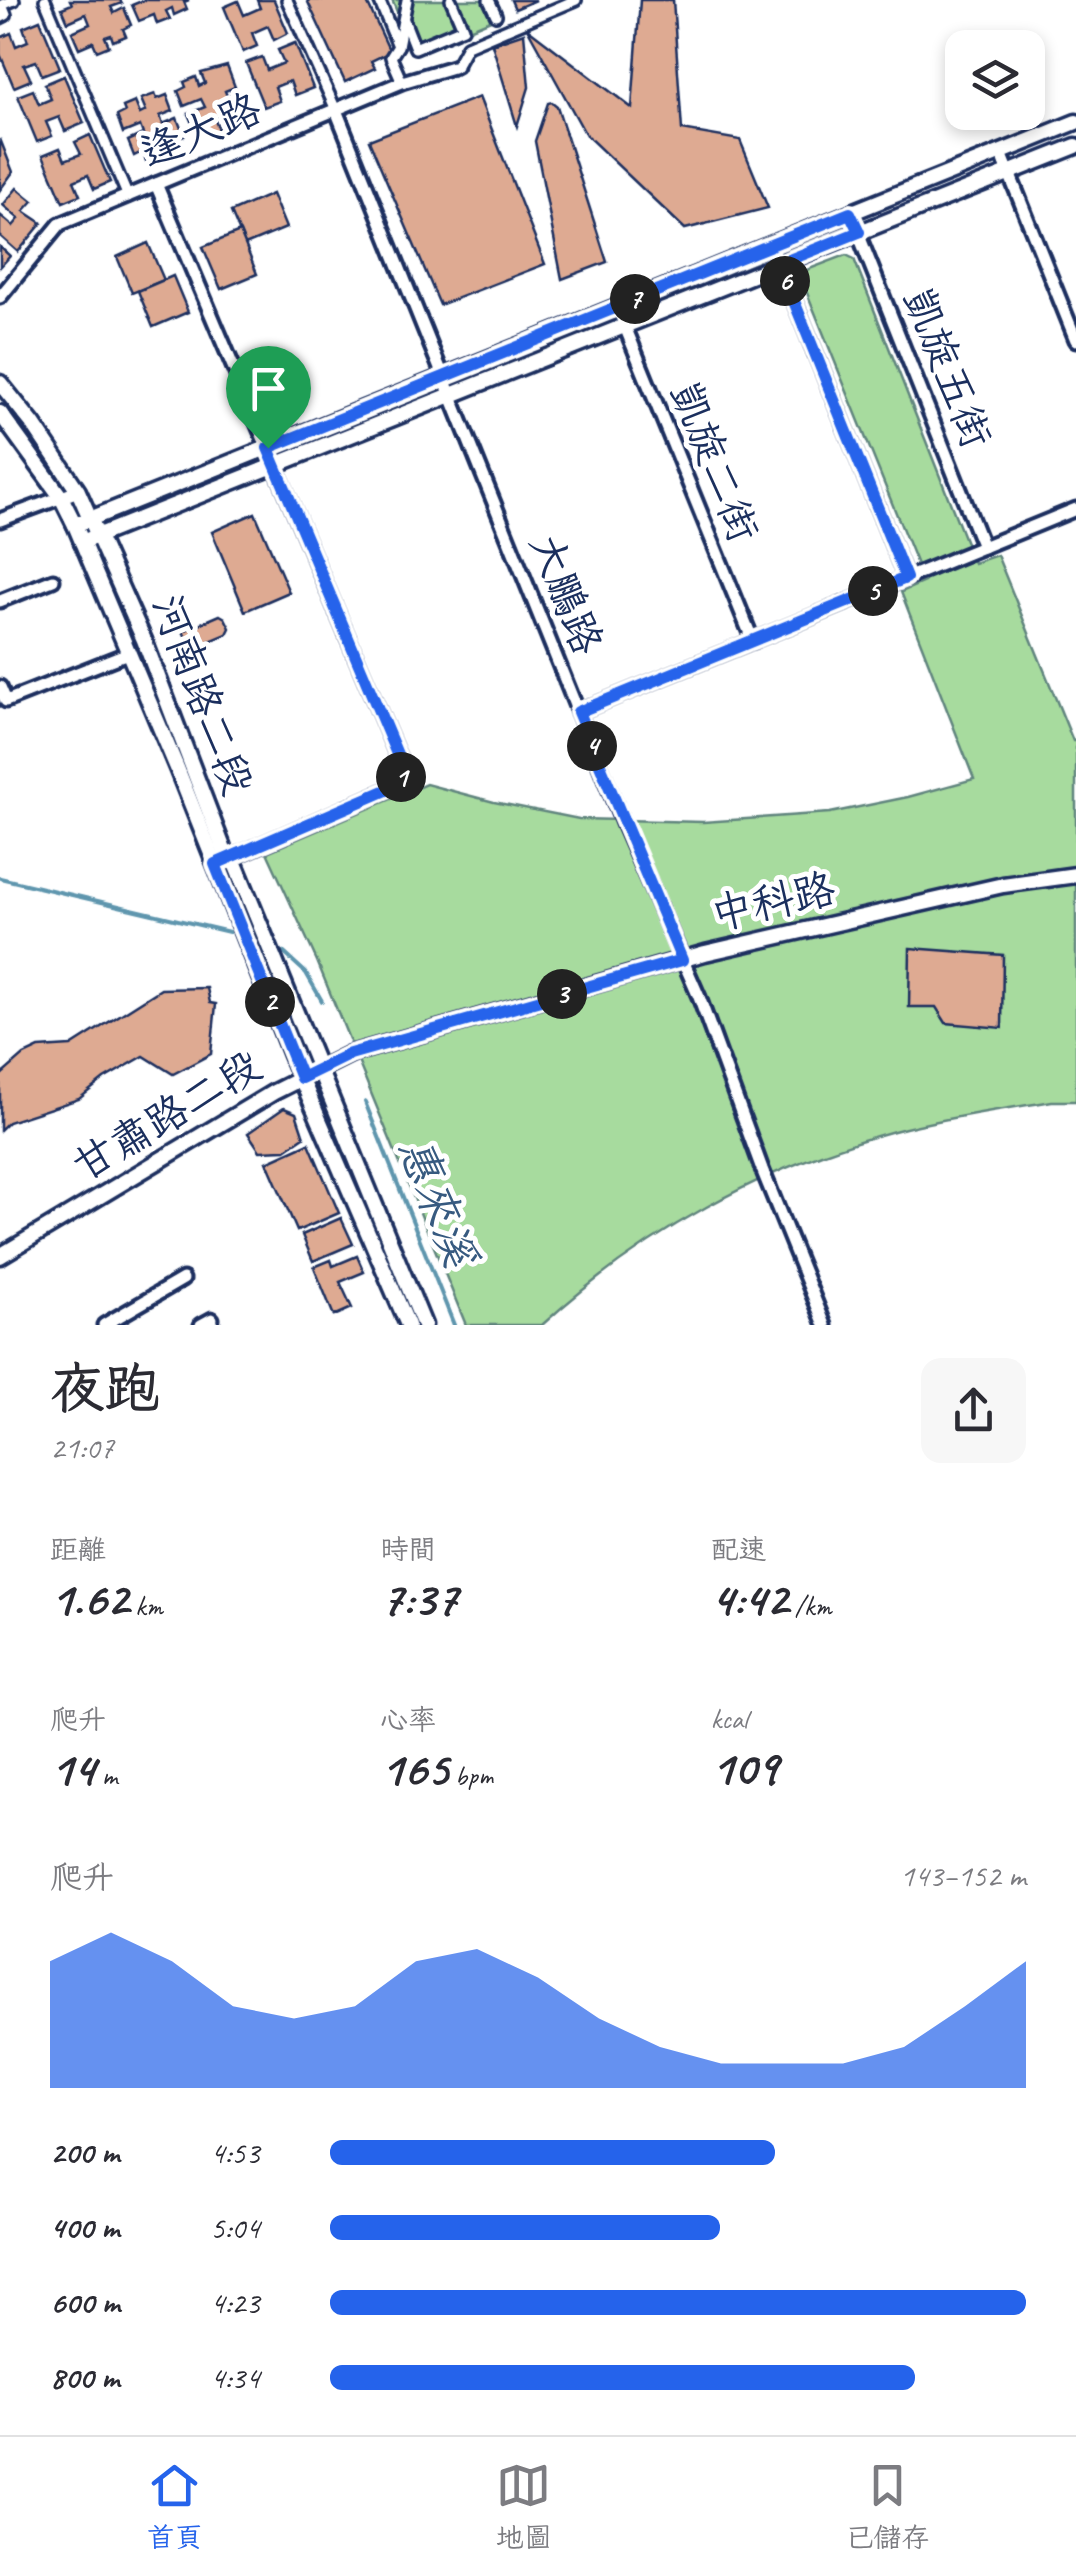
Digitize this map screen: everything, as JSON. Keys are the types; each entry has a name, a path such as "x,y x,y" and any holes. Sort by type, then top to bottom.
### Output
{"street":[{"path":"0,18 6,15 2,5 14,0"},
{"path":"45,0 128,197"},
{"path":"287,0 336,110"},
{"path":"379,0 398,46"},
{"path":"402,82 391,58 398,46 407,0"},
{"path":"489,0 496,15"},
{"path":"456,66 467,46 576,0"},
{"path":"404,20 415,48 462,28 453,5"},
{"name":"逢大路","path":"0,297 60,224 402,82 456,66"},
{"name":"大鵬路","path":"336,110 682,960 825,1325"},
{"path":"74,525 1076,122"},
{"path":"82,542 1076,146"},
{"path":"1001,153 1076,340"},
{"path":"156,184 402,772 396,786 222,861"},
{"name":"凱旋五街","path":"850,213 983,546"},
{"path":"771,244 906,578"},
{"name":"凱旋二街","path":"617,307 752,640"},
{"name":"河南路二段","path":"0,384 33,424 78,491 99,536 301,1078 408,1325"},
{"name":"河南路二段","path":"0,413 60,498 74,525 222,861 238,873 424,1325"},
{"path":"0,520 78,491"},
{"path":"578,712 1076,509"},
{"path":"0,601 53,580"},
{"path":"0,686 6,700 128,653"},
{"name":"中科路","path":"318,1070 350,1054 682,960 1003,885 1076,875"},
{"name":"甘肅路二段","path":"0,1256 318,1070"},
{"path":"104,1325 183,1280"}],"green space":[{"path":"392,0 485,0 493,19 414,52"},
{"path":"846,255 854,259 974,563 997,555 1076,741 1076,1101 1052,1101 894,1131 798,1163 706,1207 663,1233 580,1292 542,1325 466,1325 317,961 267,852 426,784 579,819 703,822 830,813 974,779 901,592 924,582 801,278 804,271"}],"building":[{"path":"70,0 120,0 122,3 111,7 114,13 124,8 131,25 123,29 126,36 113,41 111,35 105,37 109,46 97,51 93,42 79,48 72,32 90,24 86,14 68,22 62,8 72,4"},
{"path":"144,0 189,0 184,2 187,9 174,15 172,8 166,11 170,19 157,24 154,15 139,21 132,5"},
{"path":"257,0 274,0 288,33 274,40 268,26 252,33 257,46 243,52 224,7 238,1 244,15 260,8"},
{"path":"307,0 366,0 390,52 371,61 375,68 345,82"},
{"path":"511,0 536,0 515,9"},
{"path":"640,0 673,0 682,130 740,140 768,208 685,229 586,135 527,28 632,108"},
{"path":"40,20 60,68 42,75 36,61 24,65 31,80 14,87 0,54 0,38 11,33 16,46 28,41 23,27"},
{"path":"524,33 529,87 517,126 492,44"},
{"path":"295,43 313,88 295,95 290,81 275,87 280,101 264,107 246,63 262,57 267,70 284,63 278,50"},
{"path":"227,66 235,87 225,91 227,96 238,92 245,109 234,114 237,122 225,127 221,116 214,118 219,130 208,135 204,126 195,130 188,114 205,107 201,99 184,106 178,91 186,87 184,82 196,77 199,86 205,83 201,73"},
{"path":"64,76 84,123 65,131 59,117 46,122 52,136 37,142 18,96 33,90 39,104 51,99 45,84"},
{"path":"155,94 157,99 167,95 173,111 160,116 163,124 177,118 184,136 174,140 177,149 164,154 159,141 153,144 158,157 146,161 142,152 134,156 128,141 143,134 140,126 123,133 117,116 125,112 123,107 135,102 140,114 146,111 141,99"},
{"path":"479,97 545,264 440,305 369,140"},
{"path":"548,103 557,106 607,262 562,279 535,141"},
{"path":"90,135 110,182 94,189 88,175 74,181 80,195 63,202 43,155 60,148 65,160 81,154 75,142"},
{"path":"0,139 13,172 0,190"},
{"path":"17,188 33,201 24,211 42,223 18,252 0,236 0,215 13,226 19,219 3,205"},
{"path":"272,194 286,228 245,245 231,212"},
{"path":"240,232 257,274 221,289 203,247"},
{"path":"148,243 164,280 132,293 117,257"},
{"path":"0,247 10,256 0,267"},
{"path":"173,276 188,312 153,327 138,291"},
{"path":"255,513 289,592 245,611 212,532"},
{"path":"220,615 230,628 227,634 191,649 183,631"},
{"path":"910,948 1003,955 1002,1028 946,1023 936,1007 909,1007"},
{"path":"207,988 210,1003 216,1004 211,1054 173,1074 144,1056 79,1099 8,1122 0,1130 0,1076 24,1055 39,1048 71,1046 161,989"},
{"path":"284,1108 296,1113 304,1137 285,1150 260,1151 248,1133"},
{"path":"309,1143 339,1213 297,1231 267,1162"},
{"path":"341,1218 353,1244 313,1261 302,1235"},
{"path":"357,1256 364,1272 340,1282 352,1308 334,1316 314,1267 331,1260 333,1266"}],"waterway":[{"name":"惠來溪","path":"0,878 229,932"},
{"name":"惠來溪","path":"283,952 306,973 322,1001"},
{"name":"惠來溪","path":"365,1102 454,1325"}],"route":[{"path":"850,213 859,232 779,264 906,578 578,712 682,960 350,1054 301,1078 215,864 396,786 402,766 268,448 850,213"}]}
